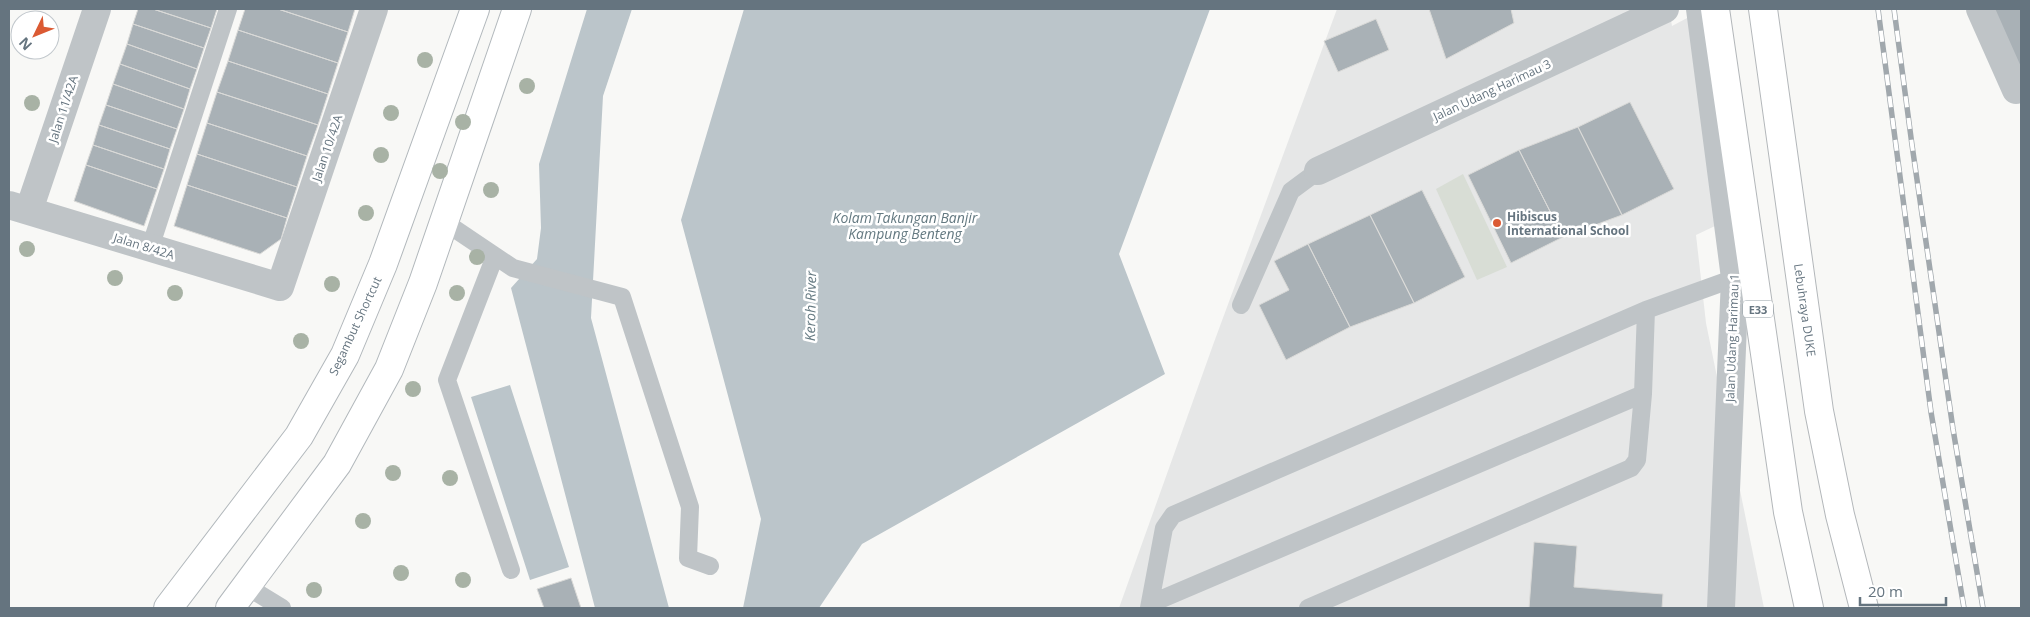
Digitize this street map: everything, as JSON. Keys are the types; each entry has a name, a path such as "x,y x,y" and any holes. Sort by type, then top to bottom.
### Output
{"main road":[{"name":"Segambut Shortcut","path":"168,608 299,436 345,355 383,264 475,9"},
{"path":"230,608 337,464 389,369 423,283 517,9"},
{"name":"E33","path":"1714,9 1788,512 1809,608"},
{"name":"Lebuhraya DUKE","path":"1763,9 1819,411 1840,515 1864,608"}],"street":[{"name":"Jalan 11/42A","path":"19,207 97,9"},
{"name":"Jalan 10/42A","path":"280,287 374,9"},
{"name":"Jalan Udang Harimau 3","path":"1318,171 1665,9"},
{"name":"Jalan Udang Harimau 1","path":"1700,9 1735,278 1721,608"},
{"path":"1980,9 2016,90 2021,88"},
{"name":"Jalan 8/42A","path":"19,207 280,287"}],"lane":[{"path":"150,248 228,9"},
{"path":"1241,305 1291,191 1318,171"},
{"path":"443,221 513,268 622,298 690,507 688,558 710,566"},
{"path":"495,256 447,380 511,570"},
{"path":"1150,606 1164,528 1173,516 1646,310 1735,278"},
{"path":"1308,608 1630,468 1637,460 1643,394 1646,310"},
{"path":"1150,606 1643,394"},
{"path":"246,586 282,608"}],"shaded area":[{"path":"1337,9 1669,9 1672,26 1689,17 1715,226 1696,235 1706,323 1764,608 1119,608 1213,345"},
{"path":"1463,174 1507,267 1477,280 1436,189"}],"water":[{"path":"587,9 632,9 603,96 591,318 669,608 595,608 511,288 537,259 541,228 539,164"},
{"name":"Kolam Takungan Banjir Kampung Benteng","path":"744,9 1210,9 1119,254 1165,374 862,544 819,608 743,608 761,519 681,220"},
{"path":"510,385 569,567 530,580 471,397"}],"building":[{"path":"138,9 153,9 211,28 204,48 133,24"},
{"path":"153,9 217,9 211,28"},
{"path":"245,9 278,9 348,32 338,63 238,30"},
{"path":"278,9 355,9 348,32"},
{"path":"1429,9 1511,9 1514,23 1446,59"},
{"path":"1994,9 2021,9 2021,65 2010,68"},
{"path":"1376,19 1389,50 1338,72 1324,41"},
{"path":"133,24 204,48 197,69 127,44"},
{"path":"238,30 338,63 328,94 228,61"},
{"path":"127,44 197,69 190,89 120,64"},
{"path":"228,61 328,94 318,125 217,92"},
{"path":"120,64 190,89 184,109 113,84"},
{"path":"113,84 184,109 177,129 106,105"},
{"path":"217,92 318,125 307,156 207,123"},
{"path":"1630,102 1674,189 1622,215 1578,127"},
{"path":"106,105 177,129 170,149 99,125"},
{"path":"207,123 307,156 297,187 197,154"},
{"path":"99,125 170,149 164,169 93,145"},
{"path":"1578,127 1622,215 1563,237 1519,150"},
{"path":"93,145 164,169 157,189 86,165"},
{"path":"1519,150 1563,237 1511,263 1468,175"},
{"path":"197,154 297,187 287,218 187,185"},
{"path":"86,165 157,189 144,226 74,201"},
{"path":"187,185 287,218 281,239 260,254 174,226"},
{"path":"1422,190 1465,277 1414,303 1370,215"},
{"path":"1370,215 1414,303 1350,327 1308,244"},
{"path":"1308,244 1350,327 1286,360 1259,305 1289,290 1274,261"},
{"path":"1534,542 1577,546 1574,587 1663,594 1662,608 1529,608"},
{"path":"571,578 581,608 544,608 537,589"}],"railway":[{"path":"1878,9 1931,412 1964,608"},
{"path":"1894,9 1953,429 1983,608"}],"place":[{"name":"Hibiscus International School","path":"1497,223"}],"water label":[{"name":"Keroh River","path":"810,306"}]}
